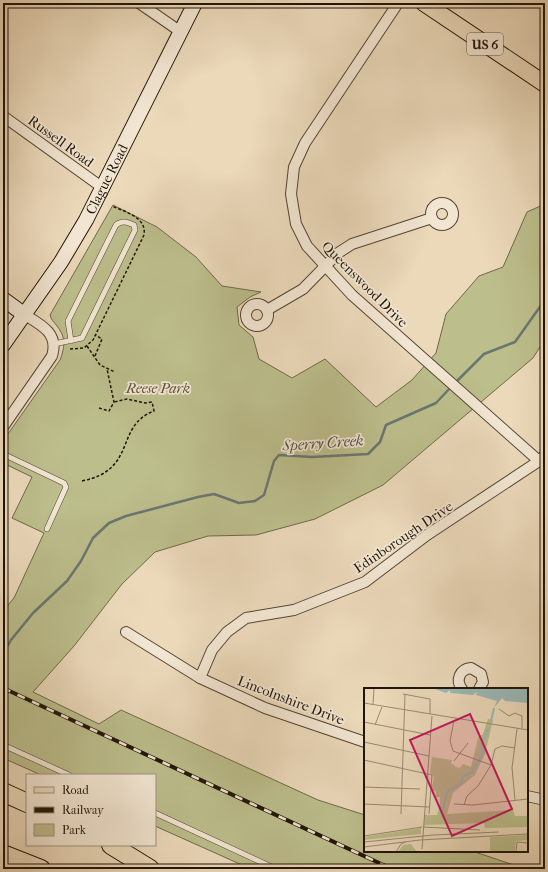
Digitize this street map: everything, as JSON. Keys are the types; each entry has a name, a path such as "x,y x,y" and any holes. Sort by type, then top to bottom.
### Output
{"highway":[{"path":"3,792 26,803"},
{"path":"114,846 150,869"},
{"path":"3,854 41,869"}],"main road":[{"name":"Clague Road","path":"3,345 61,262 103,188 195,3"},
{"name":"US 6","path":"424,3 545,84"},
{"path":"3,299 25,315"}],"street":[{"path":"139,3 181,32"},
{"name":"Queenswood Drive","path":"398,3 305,143 294,167 291,194 296,224 307,246 352,296 481,409 542,458"},
{"name":"Russell Road","path":"3,116 103,188"},
{"path":"267,310 303,289 338,253 352,244 432,218"},
{"path":"3,427 52,356 54,344 49,331 25,315"},
{"name":"Edinborough Drive","path":"200,678 212,650 227,632 246,618 294,610 366,582 427,535 542,458"},
{"name":"Lincolnshire Drive","path":"126,632 200,678 265,708 364,742"},
{"path":"461,688 459,684 459,676 464,670 475,668 482,674 483,682 480,688"},
{"path":"528,796 545,800"}],"lane":[{"path":"54,344 71,341 82,338 135,230 134,225 126,222 120,222 116,225 68,321 71,341"},
{"path":"3,454 64,483 66,487 47,529"},
{"path":"3,745 67,774"},
{"path":"156,813 276,869"}],"path":[{"path":"94,356 102,339 95,335"},
{"path":"88,346 100,365 115,372"},
{"path":"99,408 109,411 114,402 107,368"},
{"path":"82,481 97,478 114,466 119,459 134,425 145,415 154,411 152,402 145,403 127,399 114,402"}],"green space":[{"name":"Reese Park","path":"545,204 545,339 533,358 383,485 315,519 256,535 208,536 155,552 122,584 74,646 33,692 99,724 121,710 318,800 364,815 364,852 475,852 526,869 251,869 156,826 156,774 39,774 3,758 3,611 14,598 44,533 12,518 32,477 3,463 3,441 60,360 64,342 60,330 50,315 113,205 157,227 196,257 222,286 261,292 250,297 237,307 239,325 253,337 259,359 292,378 325,359 376,407 412,380 436,353 446,314 479,276 503,267 527,212"}],"waterway":[{"name":"Sperry Creek","path":"454,384 484,354 515,342 542,304 543,264 545,263"},
{"name":"Sperry Creek","path":"3,654 11,640 33,613 67,581 81,561 93,538 109,523 126,516 214,494 239,503 255,501 264,495 274,461 279,455 312,457 368,454 380,442 386,425 436,403 451,387"}],"railway":[{"path":"3,688 392,869"}]}
